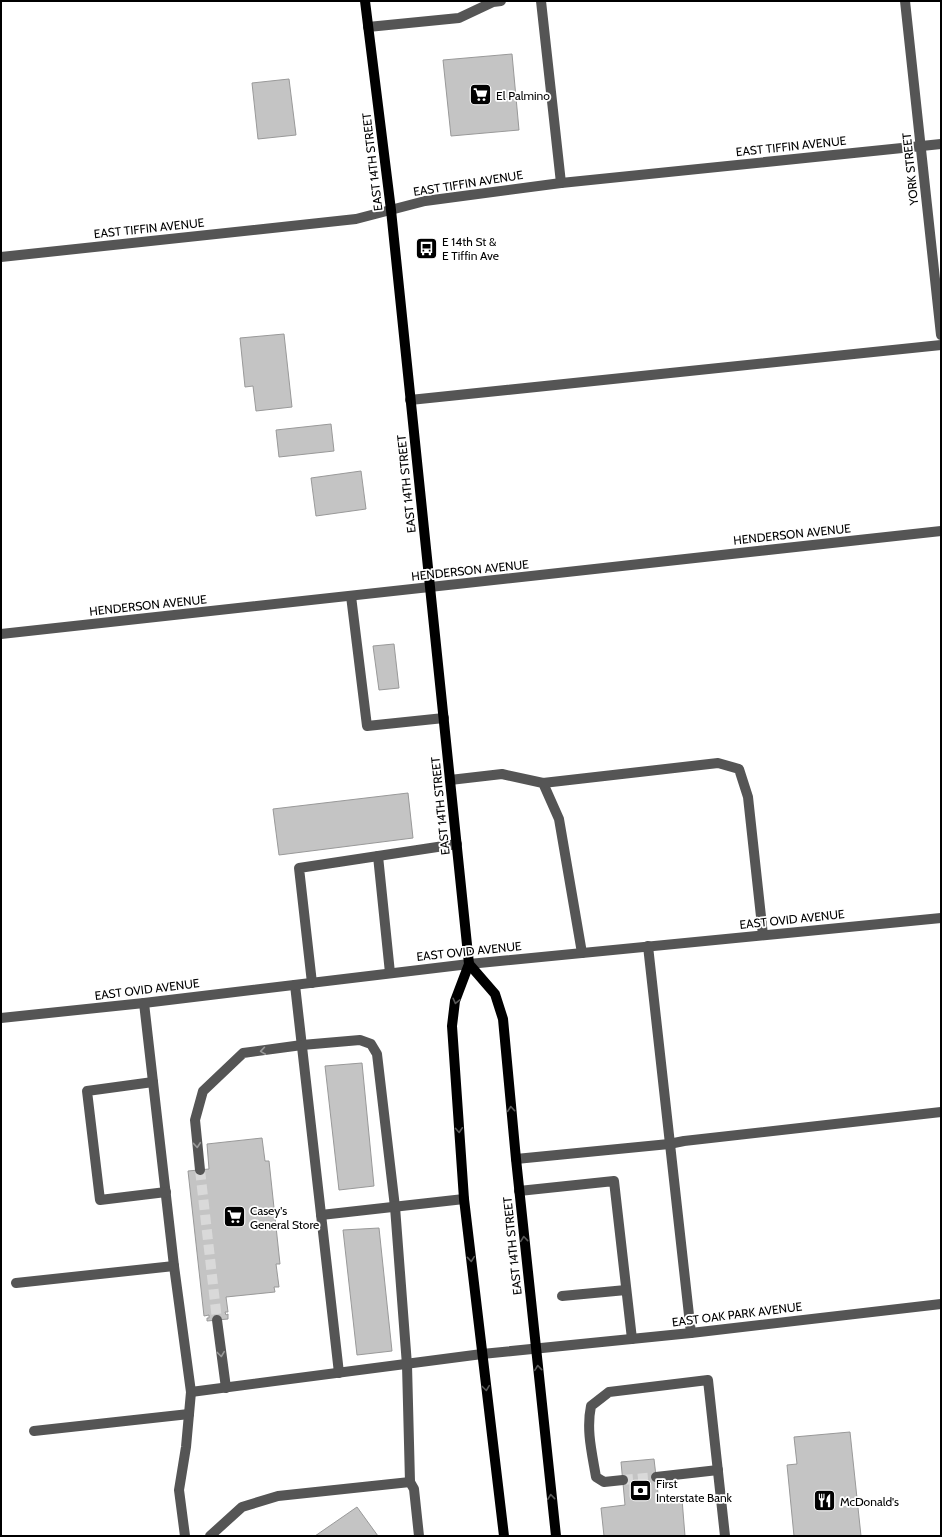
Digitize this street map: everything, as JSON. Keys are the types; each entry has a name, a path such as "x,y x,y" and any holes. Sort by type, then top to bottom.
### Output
{"main road":[{"name":"EAST 14TH STREET","path":"365,1 391,210 470,964 456,1001 452,1026 464,1199 504,1536"},
{"name":"EAST 14TH STREET","path":"470,964 495,994 504,1019 519,1191 556,1536"}],"street":[{"path":"368,27 459,18 496,1"},
{"path":"541,1 562,183"},
{"name":"YORK STREET","path":"905,1 941,335"},
{"name":"EAST TIFFIN AVENUE","path":"1,257 356,219 424,201 562,183 941,144"},
{"path":"410,400 941,345"},
{"name":"HENDERSON AVENUE","path":"1,634 941,531"},
{"path":"351,596 367,726 444,718"},
{"path":"450,780 502,774 543,783 718,763 739,769 748,797 763,935"},
{"path":"543,783 559,819 582,953"},
{"path":"312,983 299,868 457,844"},
{"path":"378,856 390,973"},
{"name":"EAST OVID AVENUE","path":"1,1018 144,1003 470,964 941,918"},
{"path":"648,946 691,1333"},
{"path":"295,985 339,1373"},
{"path":"144,1003 174,1266 191,1392 180,1490 185,1536"},
{"path":"200,1170 195,1120 203,1091 243,1053 302,1045 360,1040 371,1044 377,1054 395,1207 407,1365 410,1482 414,1489 419,1536"},
{"path":"153,1082 87,1091 88,1107 100,1200 166,1192"},
{"path":"516,1159 669,1144 684,1141 941,1112"},
{"path":"519,1191 614,1181 632,1339"},
{"path":"321,1214 464,1199"},
{"path":"16,1283 174,1266"},
{"path":"562,1296 626,1290"},
{"name":"EAST OAK PARK AVENUE","path":"191,1392 482,1354 691,1333 941,1304"},
{"path":"217,1320 226,1388"},
{"path":"623,1480 604,1482 596,1477 589,1438 588,1421 591,1406 609,1392 708,1380 725,1536"},
{"path":"34,1431 189,1414"},
{"path":"656,1477 718,1470"},
{"path":"210,1536 242,1507 278,1496 410,1482"}],"building":[{"name":"El Palmino","path":"512,54 519,130 451,136 443,60"},
{"path":"289,79 296,135 258,139 252,83"},
{"path":"284,334 292,407 256,411 253,386 245,387 240,338"},
{"path":"331,424 334,451 279,457 276,430"},
{"path":"361,471 366,509 316,516 311,478"},
{"path":"394,644 399,688 379,690 373,646"},
{"path":"408,793 413,838 279,855 273,809"},
{"path":"362,1063 374,1186 339,1190 325,1066"},
{"name":"Casey's General Store","path":"262,1138 265,1161 269,1161 280,1264 276,1264 279,1287 274,1287 275,1292 226,1297 228,1312 225,1312 226,1315 228,1314 228,1319 207,1321 209,1315 204,1316 188,1171 209,1169 207,1144"},
{"path":"379,1228 392,1351 357,1355 343,1230"},
{"name":"McDonald's","path":"850,1432 861,1536 794,1536 787,1465 797,1464 794,1437"},
{"name":"First Interstate Bank","path":"654,1459 659,1502 682,1499 685,1536 604,1536 601,1508 625,1505 621,1462"},
{"path":"357,1507 378,1536 315,1536"}],"tunnel":[{"path":"200,1170 217,1320"},
{"path":"623,1480 656,1477"}],"place":[{"name":"El Palmino","path":"481,95"},
{"name":"E 14th St & E Tiffin Ave","path":"427,248"},
{"name":"Casey's General Store","path":"234,1217"},
{"name":"First Interstate Bank","path":"640,1490"},
{"name":"McDonald's","path":"824,1501"}]}
